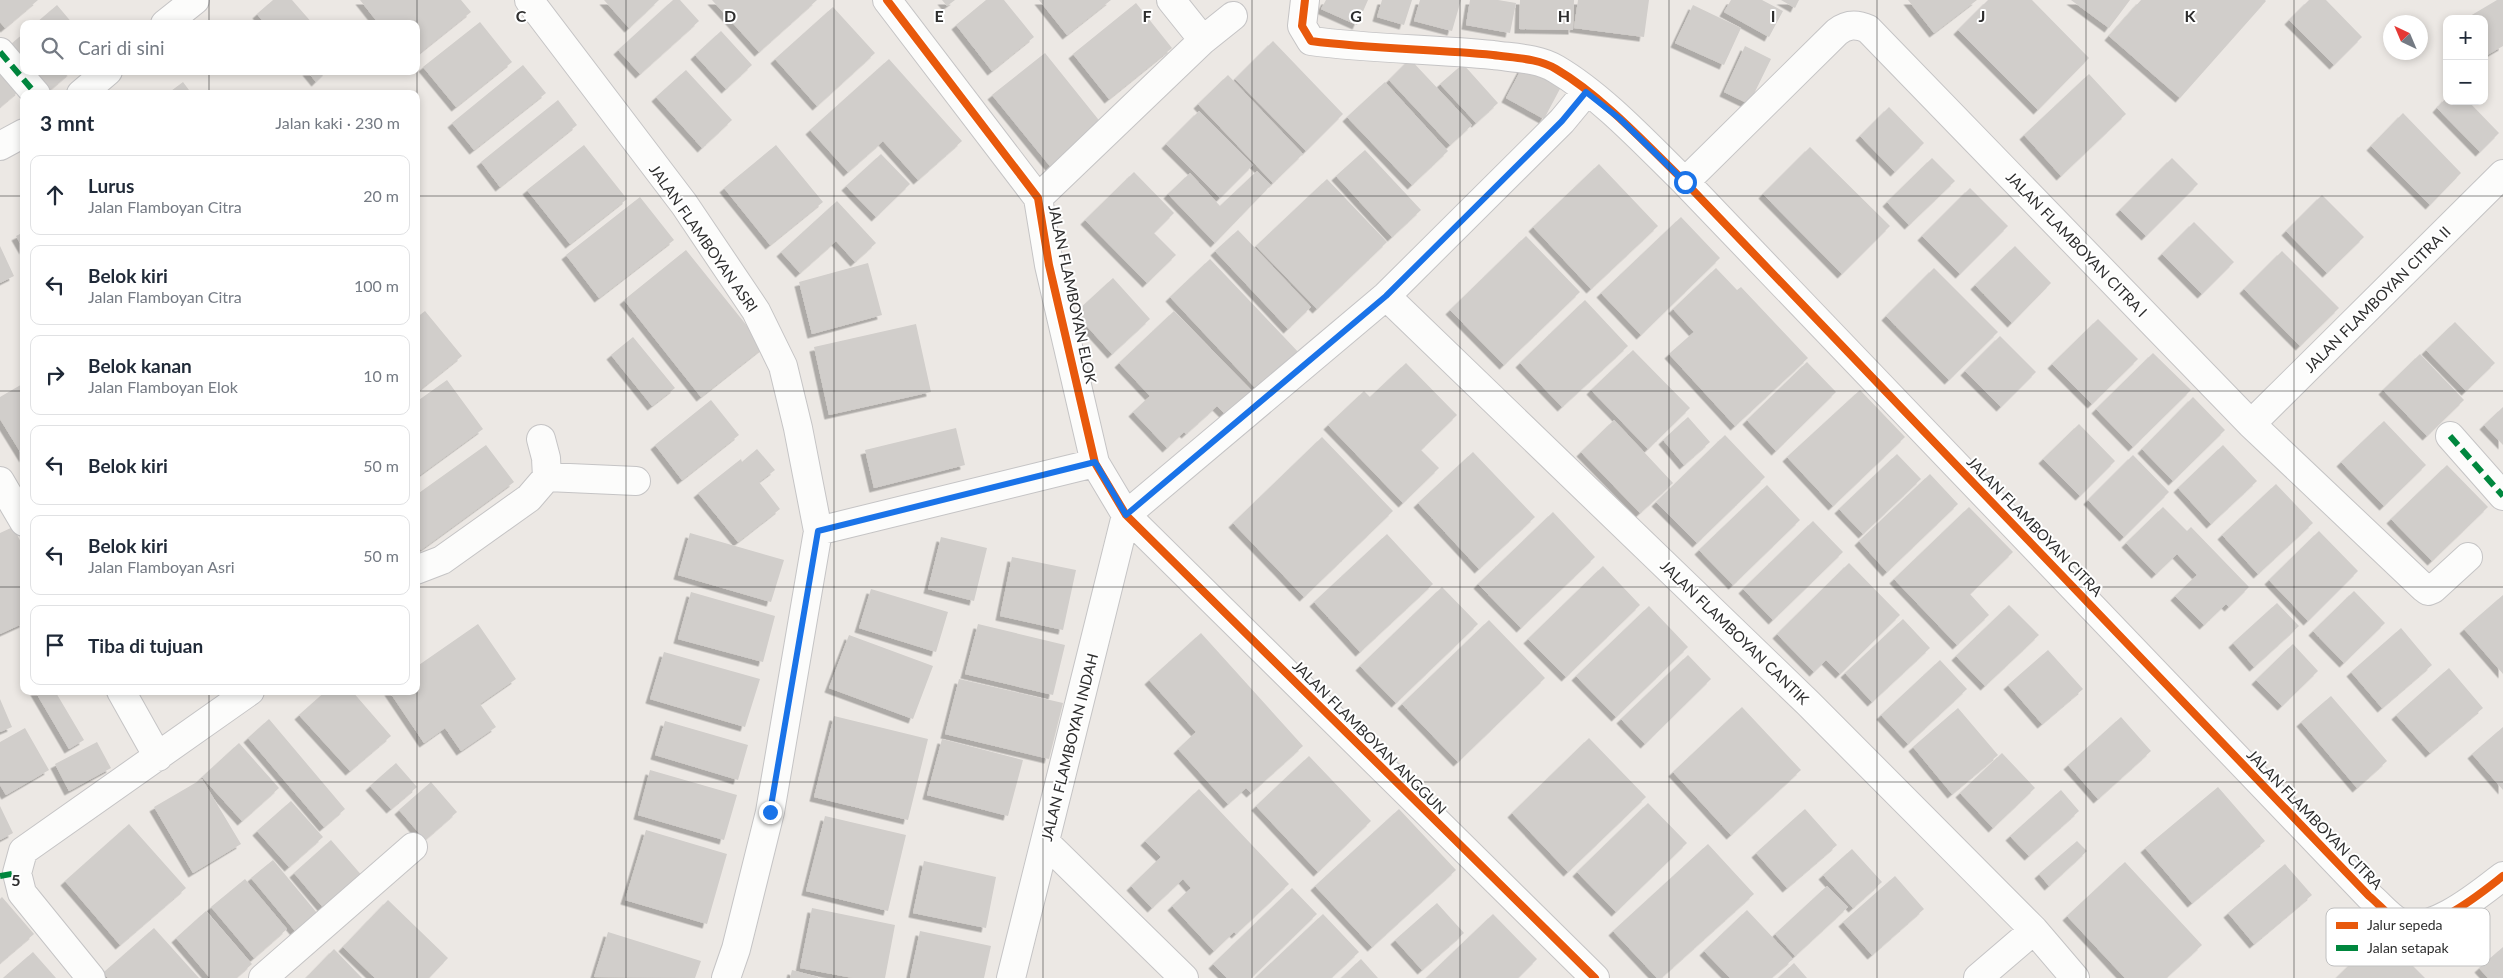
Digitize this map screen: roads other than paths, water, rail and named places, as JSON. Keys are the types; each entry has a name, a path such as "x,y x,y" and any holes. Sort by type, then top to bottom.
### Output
{"street":[{"name":"JALAN FLAMBOYAN ASRI","path":"529,0 684,204 756,311 783,366 818,531 770,812 736,949 726,978"},
{"name":"JALAN FLAMBOYAN ELOK","path":"887,0 1038,198 1049,265 1095,462 1126,515"},
{"path":"1171,0 1203,40"},
{"name":"JALAN FLAMBOYAN CITRA","path":"1305,0 1302,26 1311,41 1346,46 1468,52 1520,58 1555,68 1620,119 1685,182 2369,896 2383,908"},
{"path":"170,20 191,2"},
{"path":"1038,198 1203,40 1233,16"},
{"name":"JALAN FLAMBOYAN CITRA I","path":"1685,182 1838,32 1852,25 1860,25 1868,29 2251,424 2426,590 2433,589 2468,557"},
{"path":"0,52 33,90"},
{"path":"86,90 103,75"},
{"path":"1126,515 1386,296 1562,121 1586,92"},
{"path":"0,146 20,135"},
{"name":"JALAN FLAMBOYAN CITRA II","path":"2251,424 2503,174"},
{"name":"JALAN FLAMBOYAN CANTIK","path":"1386,296 1808,703 2034,930 2074,978"},
{"path":"2450,436 2503,496"},
{"path":"420,568 442,560 529,498 546,477 546,458 541,439"},
{"path":"818,531 1095,462"},
{"path":"546,477 636,481"},
{"path":"0,481 20,515"},
{"name":"JALAN FLAMBOYAN INDAH","path":"1011,978 1126,515"},
{"name":"JALAN FLAMBOYAN ANGGUN","path":"1126,515 1595,978"},
{"path":"123,695 158,757"},
{"path":"91,978 8,874 24,851 244,695"},
{"path":"1045,842 1184,978"},
{"path":"263,978 413,847"},
{"name":"JALAN FLAMBOYAN CITRA","path":"2456,908 2479,895 2503,876"},
{"path":"1978,978 2034,930"}]}
